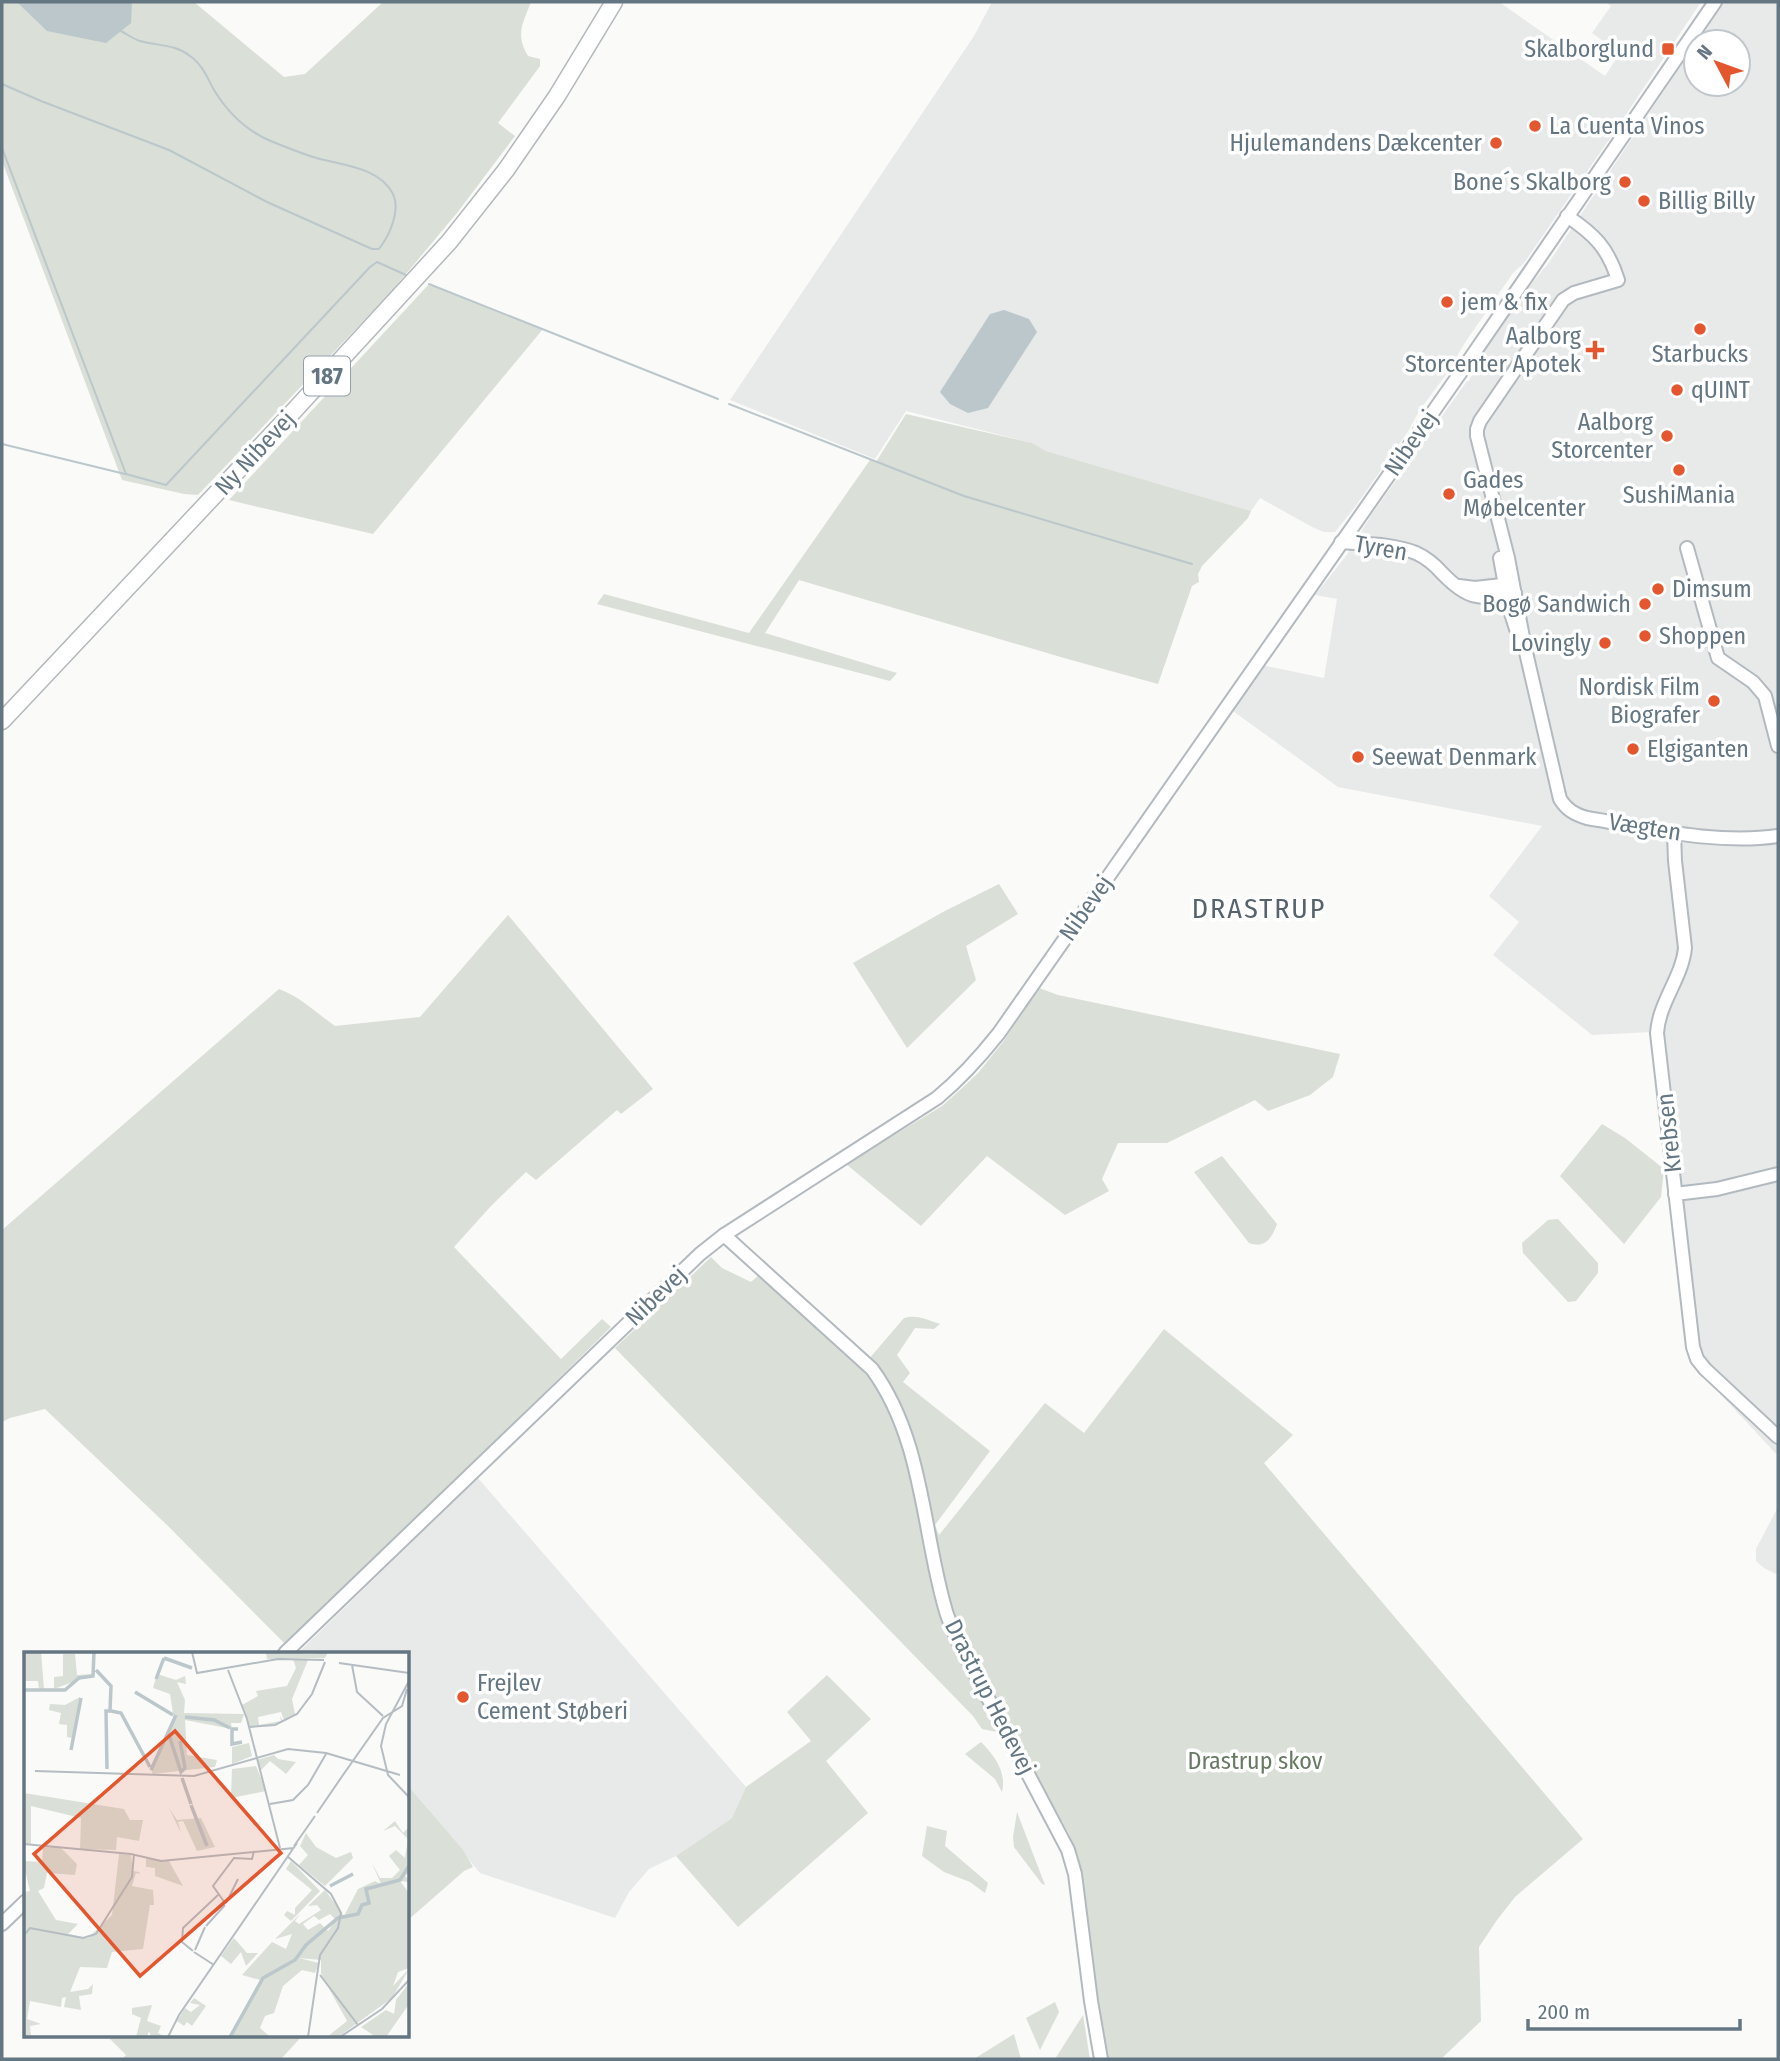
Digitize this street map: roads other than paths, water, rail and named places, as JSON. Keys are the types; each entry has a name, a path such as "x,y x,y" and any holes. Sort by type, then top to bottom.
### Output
{"highway":[{"name":"Ny Nibevej","path":"2,721 449,242 506,170 557,96 614,2"}],"street":[{"name":"Nibevej","path":"286,1652 671,1281 724,1235 906,1120 941,1095 980,1058 1715,2"},
{"name":"Vægten","path":"1567,216 1595,236 1608,255 1618,280 1574,293 1563,300 1477,429 1502,541 1513,621 1525,648 1560,799 1566,808 1575,814 1674,832 1724,838 1778,836"},
{"name":"Tyren","path":"1341,542 1414,552 1434,564 1465,594 1474,597 1481,598 1510,589"},
{"path":"1687,548 1718,658 1753,682 1765,696 1778,746"},
{"name":"Krebsen","path":"1674,832 1684,960 1661,1011 1657,1033 1693,1347 1697,1359 1705,1369 1778,1437"},
{"path":"1675,1194 1717,1189 1778,1174"},
{"name":"Drastrup Hedevej","path":"724,1235 872,1369 901,1418 911,1447 946,1612 959,1643 1068,1850 1075,1874 1101,2059"},
{"name":"Krebsen","path":"1754,1415 1778,1445"},
{"path":"2,1924 24,1903"}],"waterway":[{"path":"2,84 169,150 267,202 372,249 379,249 390,230 396,208 393,194 387,185 358,168 313,157 264,138 232,114 201,67 190,56 172,47 137,40 121,31"},
{"path":"2,148 126,474 166,485 370,267 377,262 406,275"},
{"path":"429,284 718,399"},
{"path":"729,404 964,496 1192,564"},
{"path":"2,444 125,474"}],"place":[{"name":"Skalborglund","path":"1668,49"},
{"name":"La Cuenta Vinos","path":"1535,126"},
{"name":"Hjulemandens Dækcenter","path":"1496,143"},
{"name":"Bone´s Skalborg","path":"1625,182"},
{"name":"Billig Billy","path":"1644,201"},
{"name":"jem & fix","path":"1447,302"},
{"name":"Starbucks","path":"1700,329"},
{"name":"Aalborg Storcenter Apotek","path":"1595,350"},
{"name":"qUINT","path":"1677,390"},
{"name":"Aalborg Storcenter","path":"1667,436"},
{"name":"SushiMania","path":"1679,470"},
{"name":"Gades Møbelcenter","path":"1449,494"},
{"name":"Dimsum","path":"1658,589"},
{"name":"Bogø Sandwich","path":"1645,604"},
{"name":"Shoppen","path":"1645,636"},
{"name":"Lovingly","path":"1605,643"},
{"name":"Nordisk Film Biografer","path":"1714,701"},
{"name":"Elgiganten","path":"1633,749"},
{"name":"Seewat Denmark","path":"1358,757"},
{"name":"Frejlev Cement Støberi","path":"463,1697"}],"district":[{"name":"DRASTRUP","path":"1259,908"}],"park label":[{"name":"Drastrup skov","path":"1255,1761"}]}
